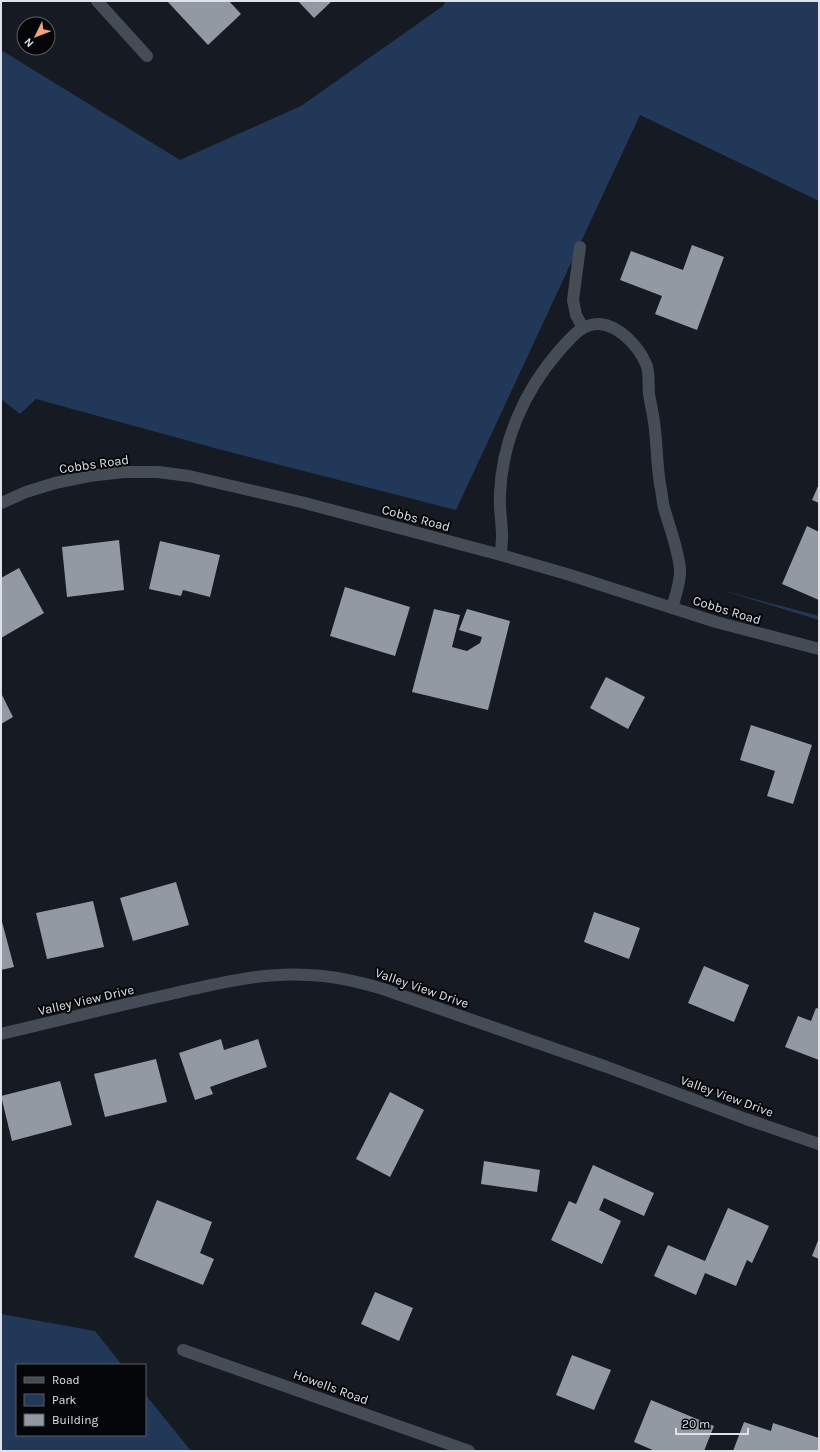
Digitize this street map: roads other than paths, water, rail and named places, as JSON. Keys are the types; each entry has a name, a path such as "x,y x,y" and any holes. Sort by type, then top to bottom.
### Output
{"street":[{"path":"97,1 147,56"},
{"path":"580,247 573,300 576,314 583,328"},
{"path":"500,555 502,536 500,495 501,477 517,416 528,393 545,367 571,337 583,328 592,324 602,324 616,330 632,341 641,352 647,366 662,493 680,570 679,584 672,608"},
{"name":"Cobbs Road","path":"1,503 26,492 55,483 89,476 124,472 158,472 189,476 286,499 500,555 570,575 759,634 819,649"},
{"name":"Valley View Drive","path":"1,1034 230,981 265,976 310,975 356,981 383,989 606,1067 746,1119 819,1144"},
{"name":"Howells Road","path":"184,1350 469,1451"}]}
